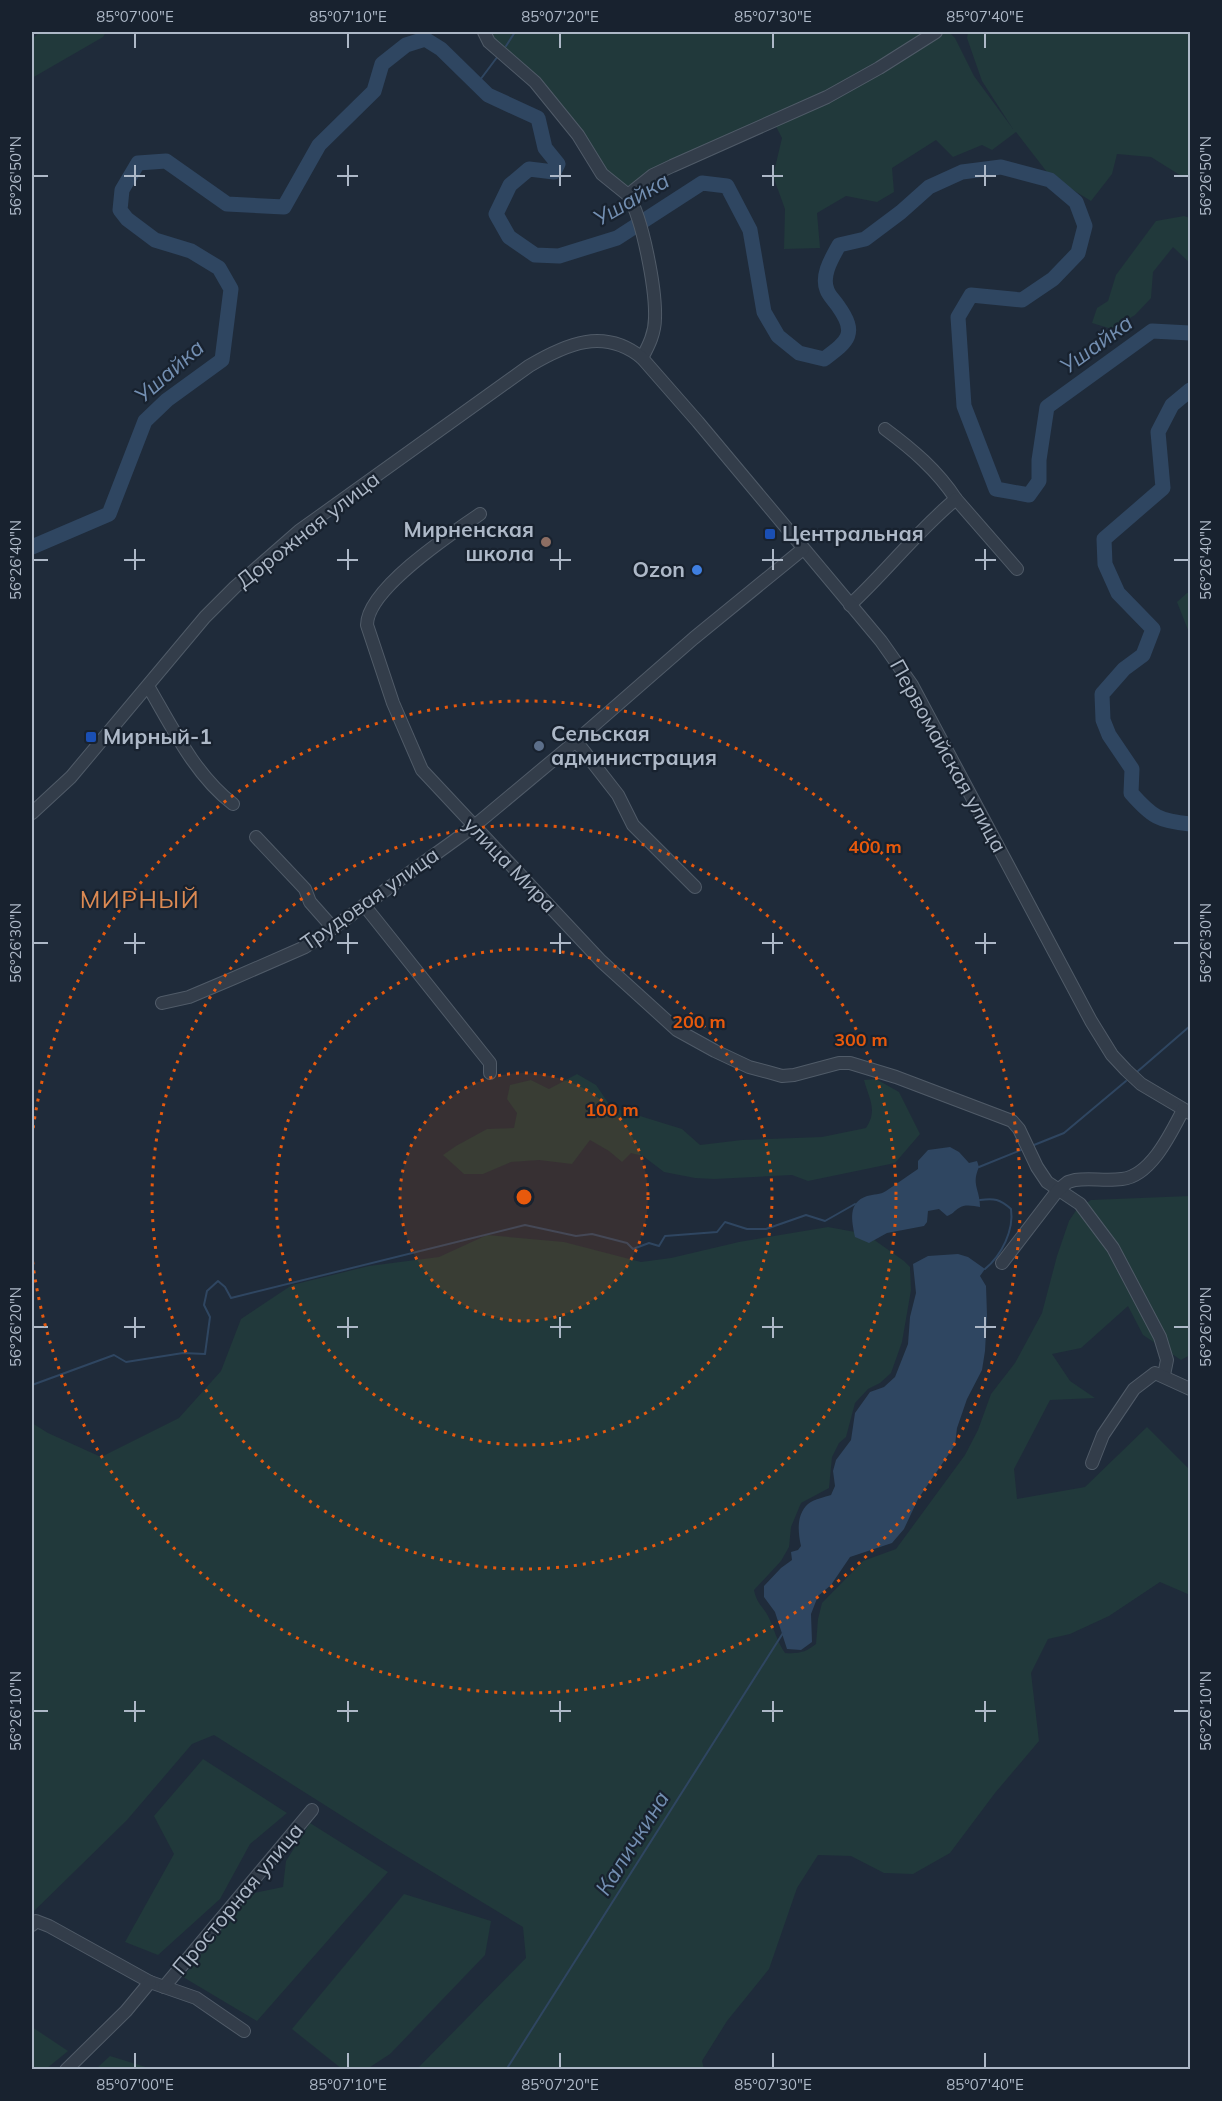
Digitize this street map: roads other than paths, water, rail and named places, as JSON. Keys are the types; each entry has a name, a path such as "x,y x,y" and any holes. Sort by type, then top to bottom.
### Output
{"street":[{"path":"484,32 489,42 534,82 578,135 602,174 630,199 644,241 655,318 651,340 642,358"},
{"path":"630,199 653,175 827,98 936,32"},
{"name":"Дорожная улица","path":"32,813 71,777 205,617 235,587 299,531 529,366 554,351 580,342 597,341 615,343 632,350 642,358"},
{"name":"Первомайская улица","path":"642,358 881,641 912,685 1090,1021 1112,1055 1142,1084 1187,1112"},
{"path":"885,429 912,449 935,471 956,499 1017,569"},
{"path":"850,605 866,591 927,524 956,499"},
{"name":"улица Мира","path":"480,514 434,545 376,600 367,618 367,625 393,703 422,770 601,961 677,1030 749,1066 782,1076 806,1073 840,1063 850,1063 878,1071 1012,1121 1019,1129 1037,1167 1047,1182 1080,1204 1113,1248 1160,1337 1167,1360 1164,1375"},
{"name":"Трудовая улица","path":"162,1003 189,996 305,947 333,928 473,827 694,638 803,549"},
{"path":"148,686 194,761 211,784 233,804"},
{"path":"576,741 618,795 633,825 695,887"},
{"path":"256,837 305,889 310,902 333,928"},
{"path":"364,905 490,1063 490,1073"},
{"path":"1002,1263 1058,1190 1068,1182 1075,1180 1119,1180 1132,1176 1154,1158 1187,1112"},
{"path":"1092,1463 1103,1435 1134,1389 1155,1373 1164,1375 1191,1389"},
{"name":"Просторная улица","path":"164,1987 312,1810"},
{"path":"34,1923 49,1926 150,1982 196,1998 244,2031"},
{"path":"66,2070 126,2011 150,1982"}],"water":[{"path":"950,1147 959,1152 969,1163 977,1161 979,1167 976,1183 980,1207 964,1206 947,1216 939,1209 928,1211 927,1222 924,1226 887,1233 869,1243 855,1237 852,1213 856,1203 867,1196 884,1192 918,1169 918,1161 928,1150"},
{"path":"958,1254 968,1257 985,1269 980,1276 986,1286 987,1315 982,1370 967,1399 957,1428 955,1445 918,1499 904,1529 892,1543 850,1557 831,1585 818,1596 811,1614 812,1642 801,1650 787,1649 775,1612 764,1597 764,1586 792,1560 791,1552 798,1550 801,1546 799,1524 804,1508 813,1501 831,1495 835,1486 833,1471 836,1460 851,1440 855,1413 870,1392 884,1387 895,1377 908,1344 910,1317 916,1293 913,1264 928,1256"}],"waterway":[{"path":"506,46 515,32"},
{"name":"Ушайка","path":"32,547 109,514 145,421 167,400 222,360 231,289 219,268 191,251 155,240 127,219 120,210 122,190 138,163 166,161 227,204 284,207 319,145 374,91 382,64 406,45 425,39 441,49 488,95 538,118 545,148 558,164 554,172 529,169 510,185 496,214 509,237 535,255 559,256 617,238 702,183 727,186 750,230 764,312 778,336 799,353 824,359 844,342 849,330 844,316 827,290 825,278 839,245 865,239 929,187 962,172 1001,167 1050,180 1076,202 1085,226 1078,253 1053,279 1022,300 971,295 958,317 964,406 996,489 1029,495 1039,481 1039,460 1047,407 1152,331 1190,333"},
{"path":"477,84 498,56"},
{"name":"Ушайка","path":"1190,390 1172,405 1158,432 1163,488 1104,539 1105,564 1118,593 1153,629 1143,655 1124,669 1102,694 1103,720 1109,735 1132,769 1131,793 1151,813 1163,819 1190,824"},
{"name":"Каличкина","path":"1138,1071 1190,1026"},
{"name":"Каличкина","path":"1034,1145 1064,1133 1126,1081"},
{"name":"Каличкина","path":"979,1167 1021,1150"},
{"name":"Каличкина","path":"980,1200 997,1200 1011,1209 1011,1225 1006,1242 997,1257 985,1269"},
{"path":"32,1385 114,1355 126,1362 183,1353 205,1354 210,1317 204,1305 207,1291 218,1281 225,1287 231,1298 525,1225 576,1236 592,1234 627,1243 633,1249 649,1243 659,1246 665,1236 717,1232 725,1222 747,1229 766,1229 806,1215 825,1221 855,1204"},
{"name":"Каличкина","path":"506,2070 783,1633"}],"place":[{"name":"Центральная","path":"770,534"},
{"name":"Мирненская школа","path":"546,542"},
{"name":"Ozon","path":"697,570"},
{"name":"Мирный-1","path":"91,737"},
{"name":"Сельская администрация","path":"539,746"}],"district":[{"name":"МИРНЫЙ","path":"140,900"}]}
